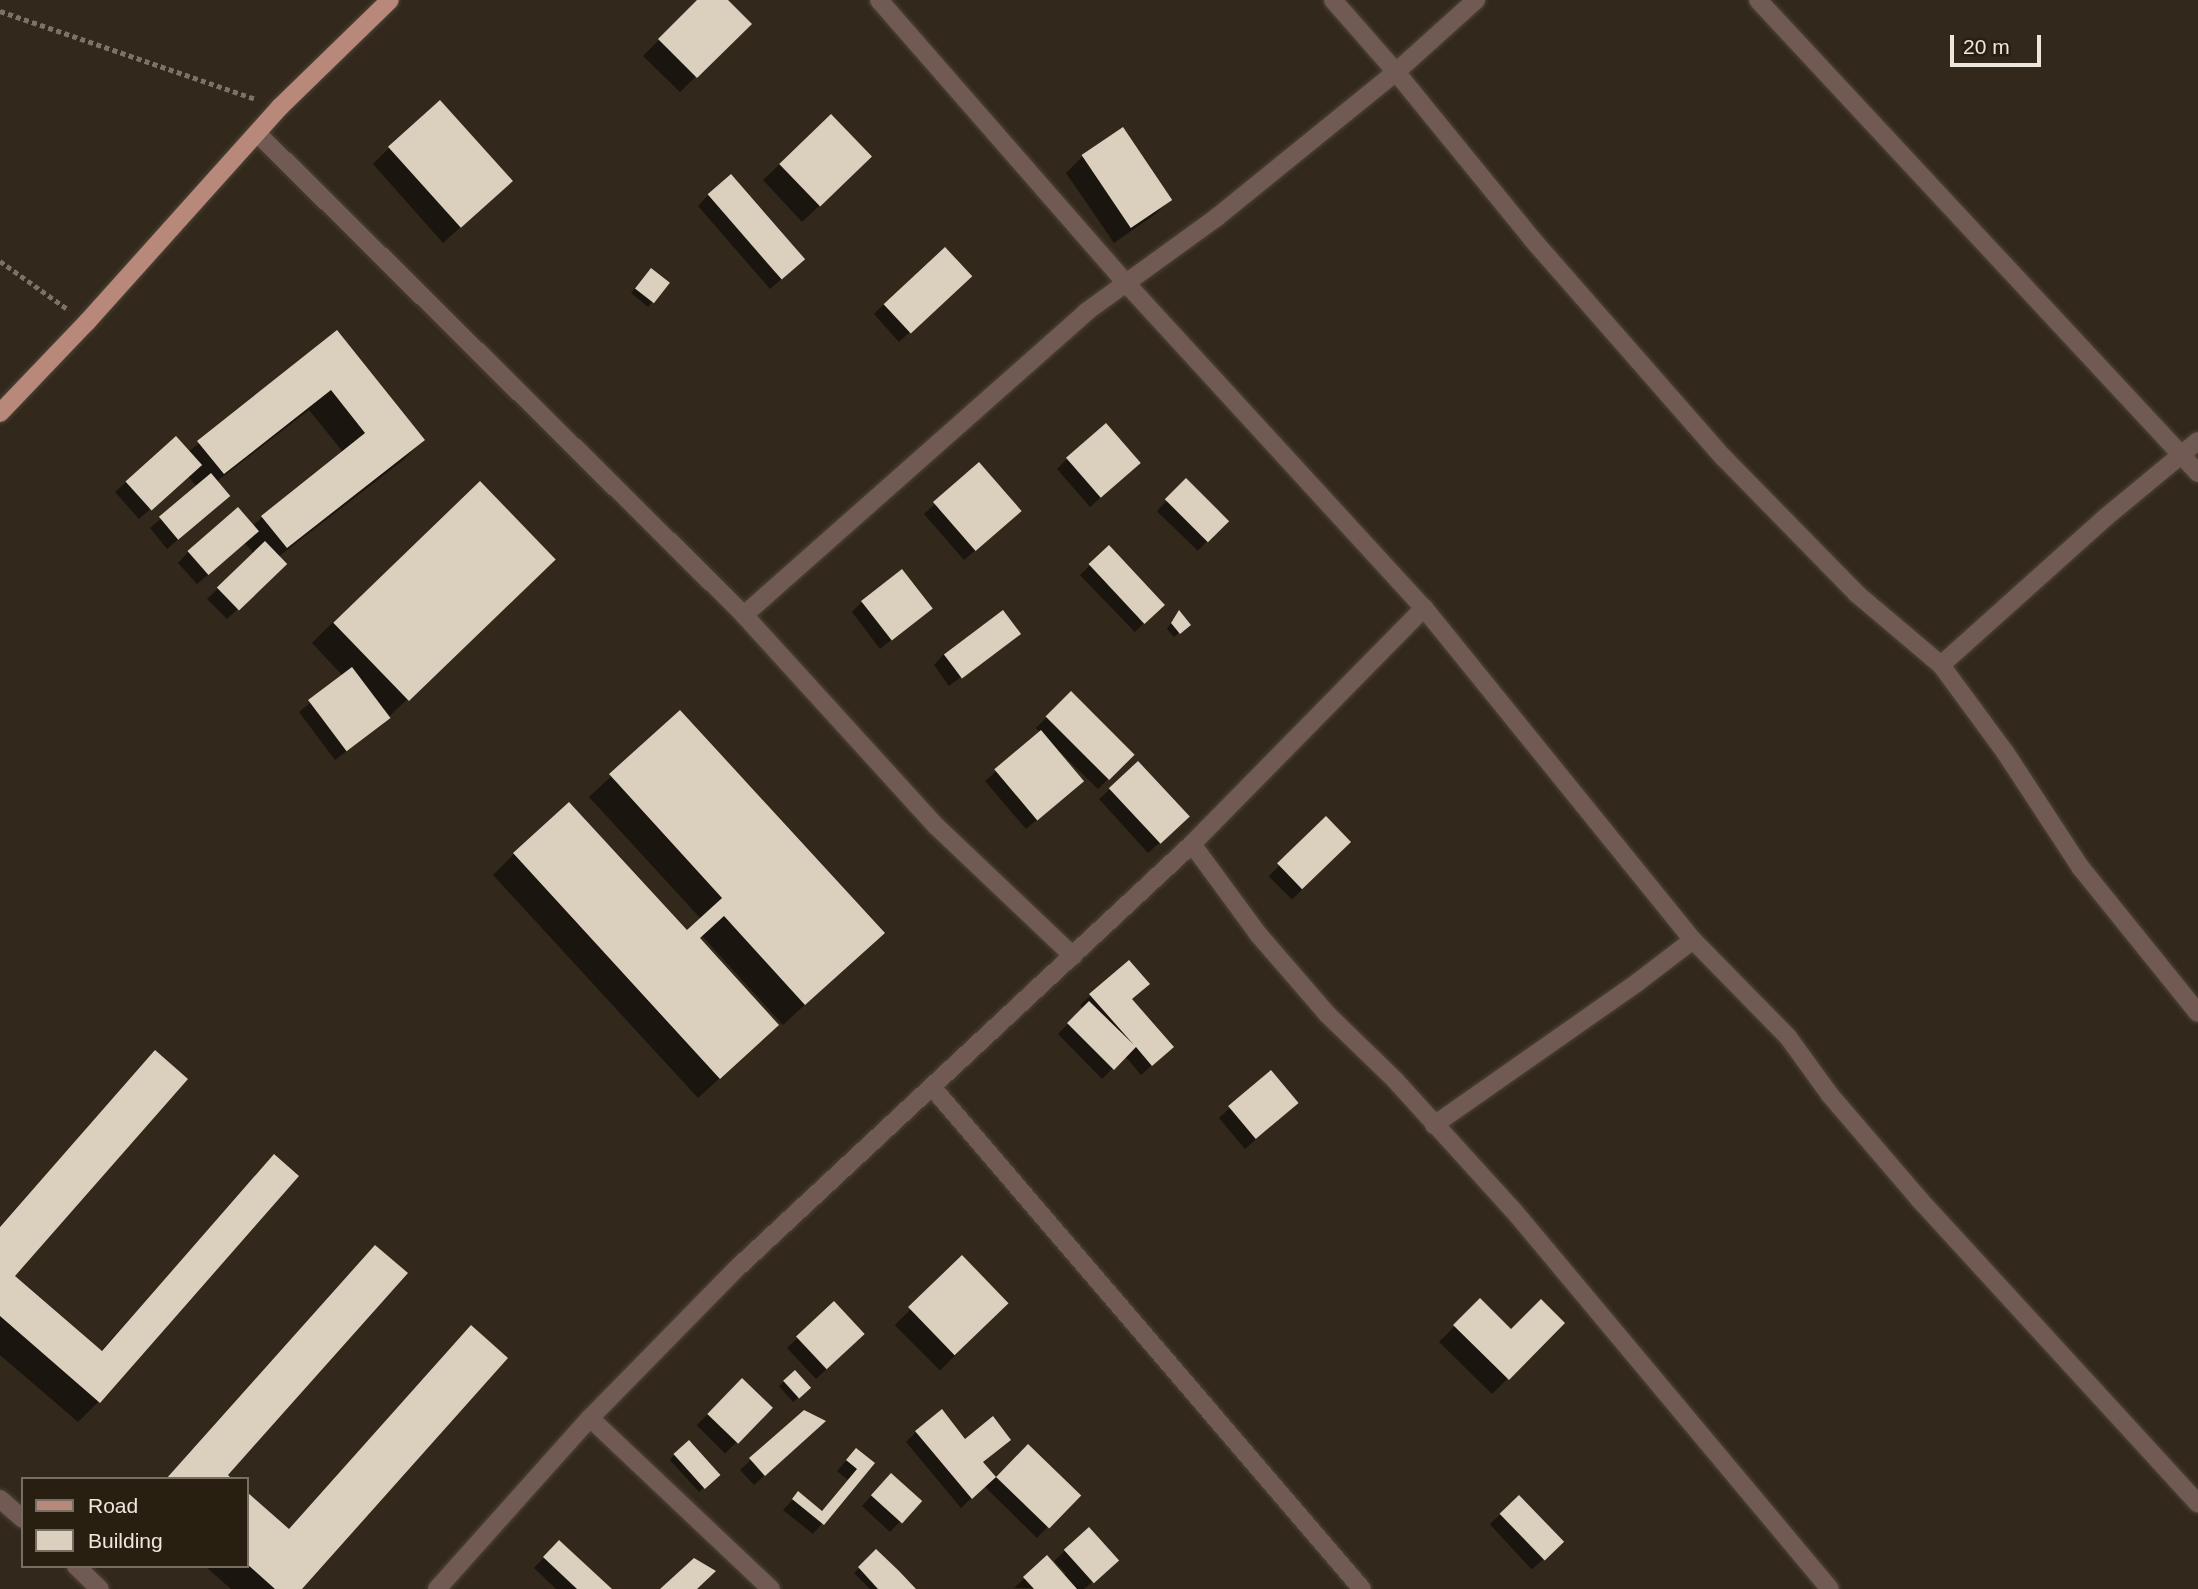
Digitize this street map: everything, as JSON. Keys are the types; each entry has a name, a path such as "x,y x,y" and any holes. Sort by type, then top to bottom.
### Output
{"main road":[{"path":"0,413 87,322 279,107 390,0"}],"street":[{"path":"878,0 1125,282 1424,608 1693,940 1766,1011 1830,1095 1919,1199 2198,1503"},
{"path":"1333,0 1396,72 1532,239 1723,457 1857,594 1941,665 2005,752 2081,868 2198,1013"},
{"path":"744,615 942,437 1125,282 1217,217 1396,72 1476,0"},
{"path":"1758,0 2198,473"},
{"path":"257,133 744,615 936,826 1073,956"},
{"path":"1941,665 2106,517 2198,441"},
{"path":"437,1589 590,1418 735,1270 1192,844 1424,608"},
{"path":"1192,844 1258,934 1327,1014 1395,1080 1522,1220 1829,1589"},
{"path":"1434,1125 1638,982 1693,940"},
{"path":"932,1087 1362,1589"},
{"path":"590,1418 771,1589"},
{"path":"0,1499 21,1517"},
{"path":"78,1568 100,1589"}],"path":[{"path":"0,11 279,107"},
{"path":"0,261 87,322"}],"building":[{"path":"697,0 728,0 752,24 697,78 658,39"},
{"path":"440,100 513,181 461,228 388,147"},
{"path":"831,114 872,156 820,206 779,164"},
{"path":"1123,127 1172,200 1131,228 1082,155"},
{"path":"731,174 805,259 782,280 708,194"},
{"path":"945,247 972,276 911,334 884,304"},
{"path":"651,268 670,283 654,303 635,288"},
{"path":"337,330 425,440 287,548 261,516 365,433 331,390 224,474 197,441"},
{"path":"1106,423 1141,463 1101,498 1066,458"},
{"path":"176,436 202,465 152,510 125,482"},
{"path":"979,462 1022,511 976,551 933,502"},
{"path":"211,473 230,496 178,540 159,517"},
{"path":"1186,478 1229,521 1208,542 1165,499"},
{"path":"480,481 556,559 409,701 333,623"},
{"path":"238,507 259,531 208,575 187,551"},
{"path":"265,541 287,564 239,611 217,588"},
{"path":"1109,545 1165,605 1144,624 1089,564"},
{"path":"902,569 933,608 892,640 861,601"},
{"path":"1003,610 1021,634 962,678 944,655"},
{"path":"1179,610 1191,625 1180,634 1171,623"},
{"path":"352,667 391,718 347,751 308,700"},
{"path":"1071,691 1135,755 1109,780 1046,716"},
{"path":"680,710 885,933 805,1005 724,916 700,938 779,1025 720,1079 513,853 569,802 687,930 722,898 609,774"},
{"path":"1041,730 1084,781 1037,821 994,769"},
{"path":"1138,761 1190,817 1161,844 1109,788"},
{"path":"1326,816 1351,842 1302,889 1277,863"},
{"path":"1129,960 1150,984 1132,999 1174,1047 1152,1066 1136,1047 1114,1070 1067,1023 1089,1001 1134,1045 1089,994"},
{"path":"155,1050 188,1079 15,1276 102,1351 274,1154 299,1176 100,1403 0,1316 0,1227"},
{"path":"1271,1070 1299,1103 1256,1139 1228,1106"},
{"path":"375,1245 408,1273 228,1475 230,1477 168,1477"},
{"path":"962,1255 1009,1303 955,1355 908,1307"},
{"path":"1480,1298 1511,1329 1541,1299 1565,1323 1509,1380 1453,1325"},
{"path":"834,1301 865,1334 827,1369 796,1336"},
{"path":"471,1325 508,1358 302,1589 275,1589 248,1565 248,1493 289,1529"},
{"path":"795,1370 811,1388 799,1399 783,1381"},
{"path":"742,1378 773,1408 738,1444 707,1414"},
{"path":"942,1409 965,1439 993,1416 1011,1440 983,1462 996,1477 972,1499 915,1431"},
{"path":"804,1410 826,1421 765,1476 749,1458"},
{"path":"689,1440 720,1475 705,1489 673,1454"},
{"path":"1028,1444 1081,1495 1049,1528 996,1477"},
{"path":"856,1448 875,1463 824,1525 792,1499 798,1491 822,1511 857,1469 846,1460"},
{"path":"891,1473 922,1501 902,1523 871,1495"},
{"path":"1519,1495 1564,1542 1545,1561 1500,1514"},
{"path":"1089,1527 1119,1560 1094,1583 1064,1550"},
{"path":"559,1540 612,1589 577,1589 543,1557"},
{"path":"876,1549 916,1589 878,1589 858,1567"},
{"path":"1047,1555 1077,1589 1034,1589 1023,1577"},
{"path":"694,1558 716,1571 697,1589 660,1589"}]}
